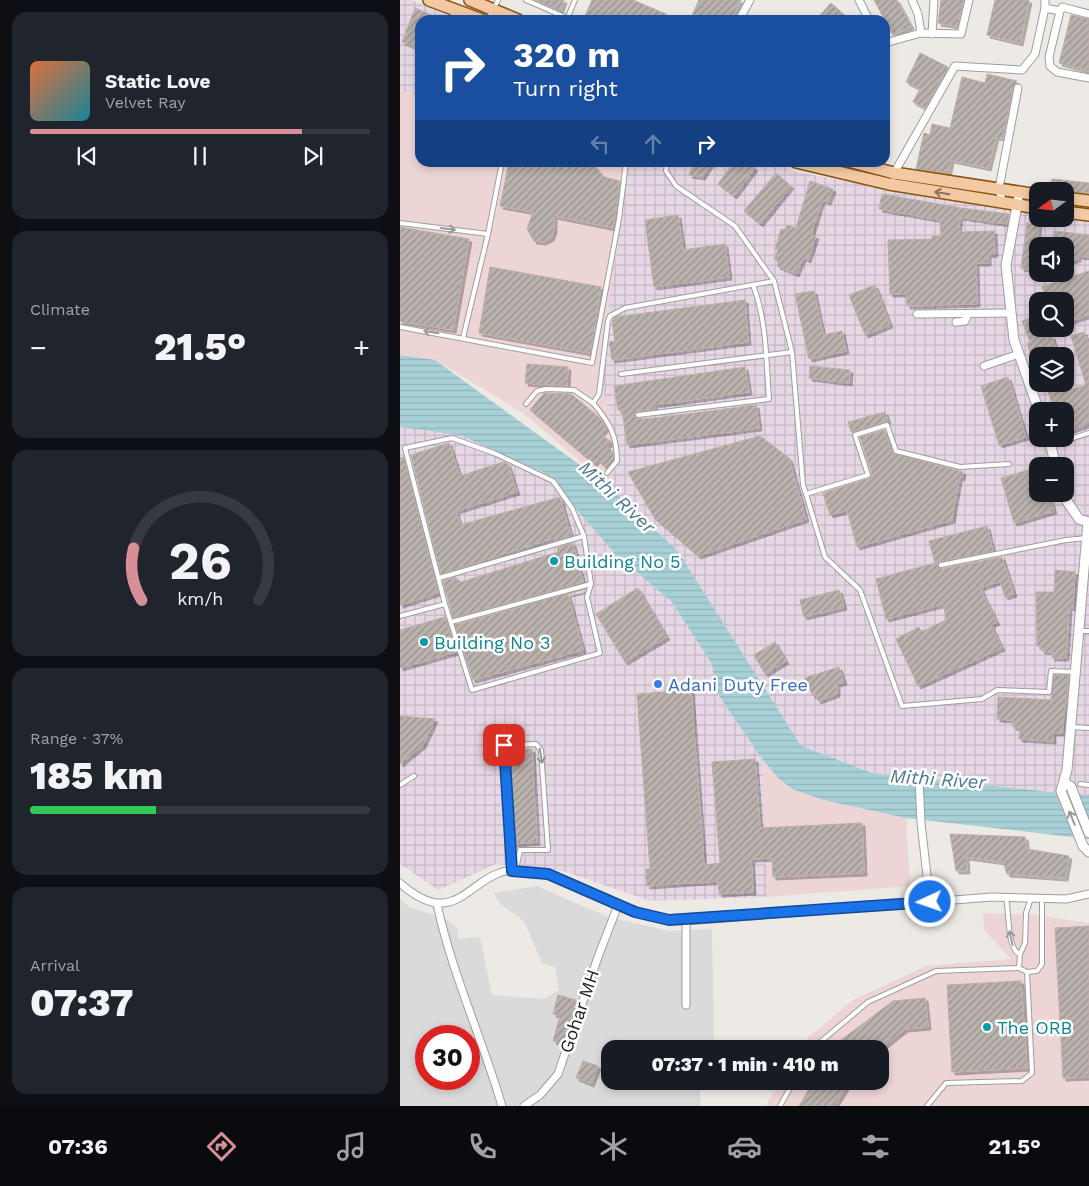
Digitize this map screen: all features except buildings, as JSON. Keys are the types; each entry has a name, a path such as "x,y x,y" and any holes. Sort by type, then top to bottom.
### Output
{"main road":[{"path":"429,0 467,15"},
{"path":"470,0 506,15"},
{"path":"817,167 889,184 1002,201 1029,196"},
{"path":"873,167 894,172 996,187 1029,203"},
{"path":"1074,199 1089,200"},
{"path":"1074,213 1089,215"}],"street":[{"path":"742,15 750,0"},
{"path":"859,0 866,15"},
{"path":"912,0 918,14 921,33"},
{"path":"932,34 934,0"},
{"path":"890,42 921,33 961,34 969,0"},
{"path":"889,184 955,66 1022,70 1035,54 1045,8 1044,0"},
{"path":"1089,14 1062,7 1049,57 1050,66 1057,72 1089,78"},
{"path":"1045,8 1060,11"},
{"path":"1035,54 1049,57"},
{"path":"1002,201 996,187 1018,88"},
{"path":"1019,198 1006,265 1014,340 1036,402"},
{"path":"917,314 1011,313"},
{"path":"956,322 965,321 968,314"},
{"path":"984,366 1019,354"},
{"path":"1067,502 1079,519 1089,522 1067,770 1069,786 1086,849"},
{"path":"919,780 921,823 930,902"},
{"path":"1069,786 1089,833"},
{"path":"400,883 411,893 437,904 462,898 493,875 514,871 548,874 635,912 669,920 686,921 930,902 1006,898 1066,899 1089,894"},
{"path":"437,904 457,980 481,1040 502,1106"},
{"name":"Gohar MH","path":"524,1106 540,1094 558,1074 618,905"},
{"path":"686,921 686,1005"}],"lane":[{"path":"526,0 558,15"},
{"path":"569,15 575,0"},
{"path":"462,338 488,234 501,167"},
{"path":"400,327 592,362 619,219 625,167"},
{"path":"666,167 666,170 676,186 735,226 774,280 792,352 803,485 824,557 860,590 902,706 982,699 997,690 1049,692 1051,671 1075,672"},
{"path":"400,223 488,234"},
{"path":"594,403 599,394 610,316 625,308 647,303 774,280"},
{"path":"638,414 769,398 763,319 759,300 753,285"},
{"path":"622,374 792,352"},
{"path":"526,404 536,391 546,388 574,390 594,403 610,424 617,451 617,461 607,473"},
{"path":"806,494 868,475 856,435 887,425 896,451 960,466 1010,464"},
{"path":"1074,436 1089,433"},
{"path":"452,438 494,453 553,481 572,508 584,536 591,584 587,598 600,653 472,690 451,622 443,605 439,578 405,448 452,438"},
{"path":"439,578 584,536"},
{"path":"941,565 1066,540 1087,538"},
{"path":"451,622 591,584"},
{"path":"400,616 443,605"},
{"path":"1079,631 1089,632"},
{"path":"1071,727 1089,728"},
{"path":"536,744 541,750 548,850 520,850 514,871 504,745 536,744"},
{"path":"400,785 414,776"},
{"path":"1069,786 1089,785"},
{"path":"1006,898 1011,940 1014,950 1020,954"},
{"path":"1019,968 1020,954 1024,948 1026,913 1031,898"},
{"path":"823,1040 868,1002 936,971 1019,968 1027,972 1037,971 1042,964 1042,898"},
{"path":"927,1106 946,1083 1022,1081 1032,1073 1027,972"},
{"path":"780,1106 789,1090"}],"shaded area":[{"path":"400,0 412,0 446,15 415,15 415,95 400,91"},
{"path":"400,91 415,95 415,167 623,167 628,170 599,373 621,459 607,484 522,412 435,360 400,355"},
{"path":"622,167 785,167 796,172 1029,214 1029,228 1074,228 1074,220 1089,220 1089,796 872,773 800,746 677,550 607,484 621,459 599,373 628,171"},
{"path":"400,427 460,434 545,473 616,555 671,601 712,664 715,690 762,759 767,897 650,901 563,871 496,864 438,890 400,864"},
{"path":"762,759 778,778 792,789 823,800 906,818 910,886 767,897"},
{"path":"537,886 608,917 669,931 712,929 714,1040 601,1040 601,1090 700,1090 701,1106 400,1106 400,898 409,907 446,919 457,928 458,939 480,937 492,995 544,999 559,990 555,967 542,963 524,921 499,903 494,893"},
{"path":"983,913 1035,915 1089,923 1089,1106 766,1106 774,1090 889,1090 889,1040 806,1040 853,1000 926,966 1011,959 984,930"}],"water":[{"name":"Mithi River","path":"400,355 435,360 606,484 677,550 801,746 872,773 1089,796 1089,839 906,818 823,800 792,789 778,778 762,759 715,690 712,664 671,601 616,555 545,473 460,435 400,427"}],"place":[{"name":"Building No 5","path":"554,561"},
{"name":"Building No 3","path":"424,642"},
{"name":"Adani Duty Free","path":"658,684"},
{"name":"The ORB","path":"987,1027"}],"route":[{"path":"504,745 512,871 548,874 635,912 669,920 686,921 930,902"}]}
